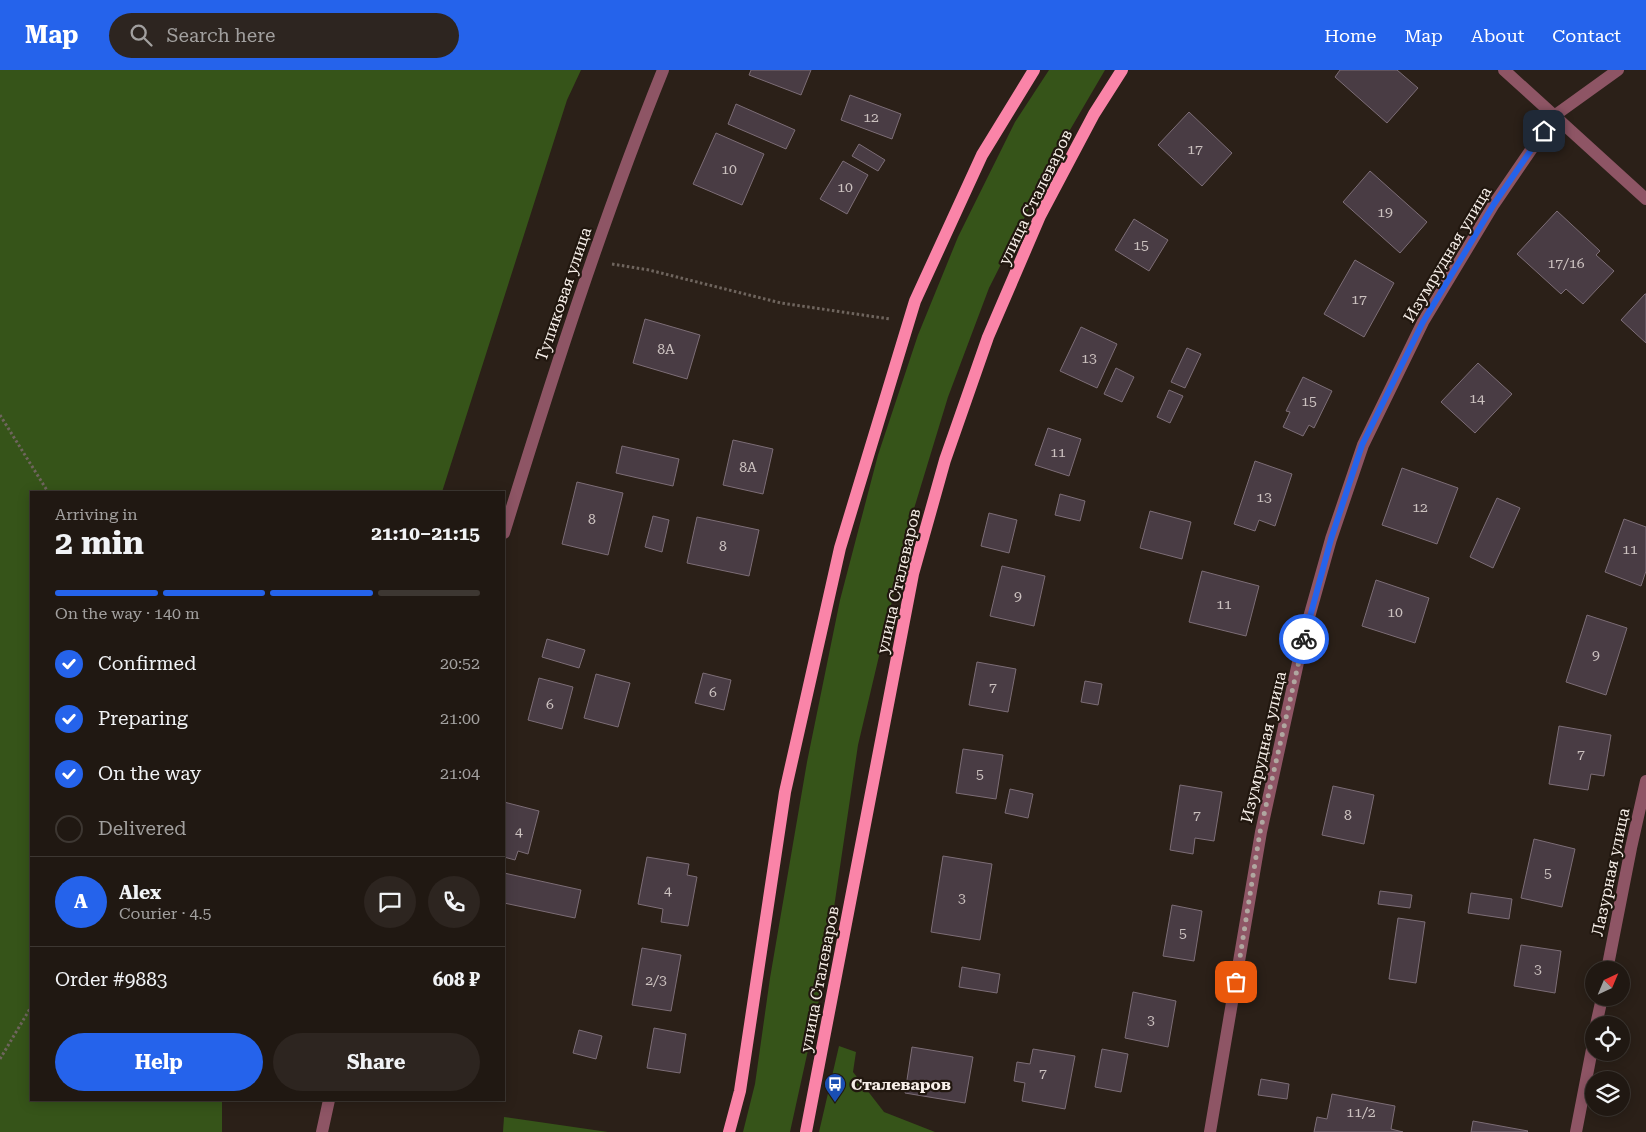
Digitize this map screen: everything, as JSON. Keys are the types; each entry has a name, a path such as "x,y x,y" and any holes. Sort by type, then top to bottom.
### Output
{"main road":[{"path":"729,1132 740,1091 785,792 840,548 915,301 982,155 1034,70"},
{"name":"улица Сталеваров","path":"806,1132 913,574 945,460 988,336 1040,216 1094,114 1122,70"}],"street":[{"name":"Тупиковая улица","path":"505,530 550,382 628,156 663,70"},
{"path":"1504,70 1646,199"},
{"name":"Изумрудная улица","path":"1210,1132 1260,832 1304,635 1331,539 1362,445 1423,322 1494,204 1554,116 1618,70"},
{"name":"Лазурная улица","path":"1609,961 1646,781"},
{"path":"1576,1132 1590,1061"},
{"path":"322,1132 329,1101"}],"path":[{"path":"592,260 649,270 781,303 908,322"},
{"path":"0,415 47,491"},
{"path":"0,1058 30,1009"}],"green space":[{"path":"0,70 581,70 567,100 442,491 30,491 30,1101 222,1101 222,1132 0,1132"},
{"path":"1049,70 1105,70 1060,147 989,288 948,397 913,512 858,745 823,982 790,1132 743,1132 755,1084 770,978 807,762 840,600 878,455 918,335 958,237 1015,122"},
{"path":"839,1046 856,1052 853,1072 884,1112 935,1132 819,1132"},
{"path":"504,1117 608,1132 503,1132"}],"building":[{"path":"751,70 811,70 801,95 749,75"},
{"path":"1340,70 1397,70 1418,88 1387,123 1335,77"},
{"path":"850,95 901,114 892,139 841,120"},
{"path":"736,104 795,130 786,149 728,124"},
{"path":"1189,112 1232,153 1202,186 1158,145"},
{"path":"716,133 764,154 742,205 693,184"},
{"path":"859,144 885,160 878,171 852,156"},
{"path":"843,161 868,175 847,214 820,199"},
{"path":"1370,171 1427,222 1400,253 1343,202"},
{"path":"1557,211 1600,251 1596,255 1614,271 1583,304 1566,289 1561,294 1517,254"},
{"path":"1134,219 1168,240 1149,271 1115,250"},
{"path":"1355,260 1394,283 1364,337 1324,314"},
{"path":"1646,294 1646,343 1621,320"},
{"path":"645,319 700,335 687,379 633,363"},
{"path":"1081,327 1117,344 1097,388 1060,371"},
{"path":"1187,348 1201,354 1185,388 1171,382"},
{"path":"1478,363 1512,394 1475,433 1441,402"},
{"path":"1116,368 1134,377 1122,402 1104,394"},
{"path":"1303,377 1332,391 1314,428 1309,425 1303,436 1283,427 1290,412 1286,411"},
{"path":"1169,390 1183,396 1170,423 1157,417"},
{"path":"1048,428 1081,439 1069,476 1035,465"},
{"path":"733,440 773,449 763,494 723,485"},
{"path":"622,446 679,459 673,486 616,473"},
{"path":"1255,461 1292,474 1275,526 1259,520 1255,531 1234,524"},
{"path":"1402,468 1458,488 1437,544 1382,525"},
{"path":"577,482 623,493 608,555 562,544"},
{"path":"1060,494 1085,501 1080,521 1055,515"},
{"path":"1497,498 1520,508 1493,568 1470,557"},
{"path":"1150,511 1191,522 1182,559 1140,548"},
{"path":"989,513 1017,520 1009,553 981,546"},
{"path":"653,516 669,520 662,552 645,547"},
{"path":"697,517 759,530 749,576 687,563"},
{"path":"1624,519 1646,527 1646,571 1641,586 1605,572"},
{"path":"1002,566 1045,576 1034,626 990,616"},
{"path":"1202,571 1259,586 1246,636 1189,622"},
{"path":"1376,580 1429,598 1415,643 1362,626"},
{"path":"1587,615 1627,628 1606,695 1566,682"},
{"path":"547,639 585,650 579,668 542,657"},
{"path":"977,662 1016,669 1008,712 969,705"},
{"path":"703,673 731,680 724,710 695,703"},
{"path":"596,674 630,683 618,727 584,718"},
{"path":"539,678 573,687 562,729 528,720"},
{"path":"1085,681 1102,684 1098,705 1081,702"},
{"path":"1559,726 1611,735 1604,776 1591,774 1588,790 1549,784"},
{"path":"963,749 1003,755 996,799 956,793"},
{"path":"1180,785 1222,792 1214,841 1195,838 1193,854 1170,850"},
{"path":"1333,786 1374,795 1364,844 1322,835"},
{"path":"1010,789 1033,794 1028,818 1005,813"},
{"path":"505,802 539,811 528,854 518,851 515,860 505,857"},
{"path":"1534,839 1575,849 1562,907 1521,898"},
{"path":"943,856 992,864 980,940 931,932"},
{"path":"647,857 689,864 687,875 697,877 688,926 661,922 663,909 638,904"},
{"path":"505,873 581,890 575,918 505,903"},
{"path":"1380,891 1412,895 1410,908 1378,904"},
{"path":"1471,893 1512,899 1509,919 1468,913"},
{"path":"1172,905 1202,911 1194,961 1163,956"},
{"path":"1398,918 1425,922 1416,983 1389,979"},
{"path":"1521,945 1561,951 1555,993 1514,986"},
{"path":"642,948 681,955 671,1011 632,1005"},
{"path":"962,967 1000,974 997,993 959,987"},
{"path":"1133,992 1176,1001 1168,1047 1125,1038"},
{"path":"654,1028 686,1034 680,1073 647,1068"},
{"path":"579,1030 602,1036 596,1059 573,1053"},
{"path":"912,1047 973,1057 965,1103 905,1093"},
{"path":"1033,1049 1075,1056 1065,1109 1022,1101 1025,1083 1014,1081 1017,1062 1030,1064"},
{"path":"1102,1049 1128,1054 1121,1092 1095,1087"},
{"path":"1261,1079 1289,1084 1287,1099 1258,1095"},
{"path":"1332,1094 1395,1106 1391,1129 1403,1132 1314,1132 1317,1117 1327,1119"},
{"path":"1473,1121 1528,1131 1471,1132"}],"way so far":[{"path":"1236,982 1260,832 1304,639"}],"place":[{"name":"Сталеваров","path":"835,1103"}],"route":[{"path":"1304,639 1331,539 1362,445 1423,322 1494,204 1544,131"}]}
